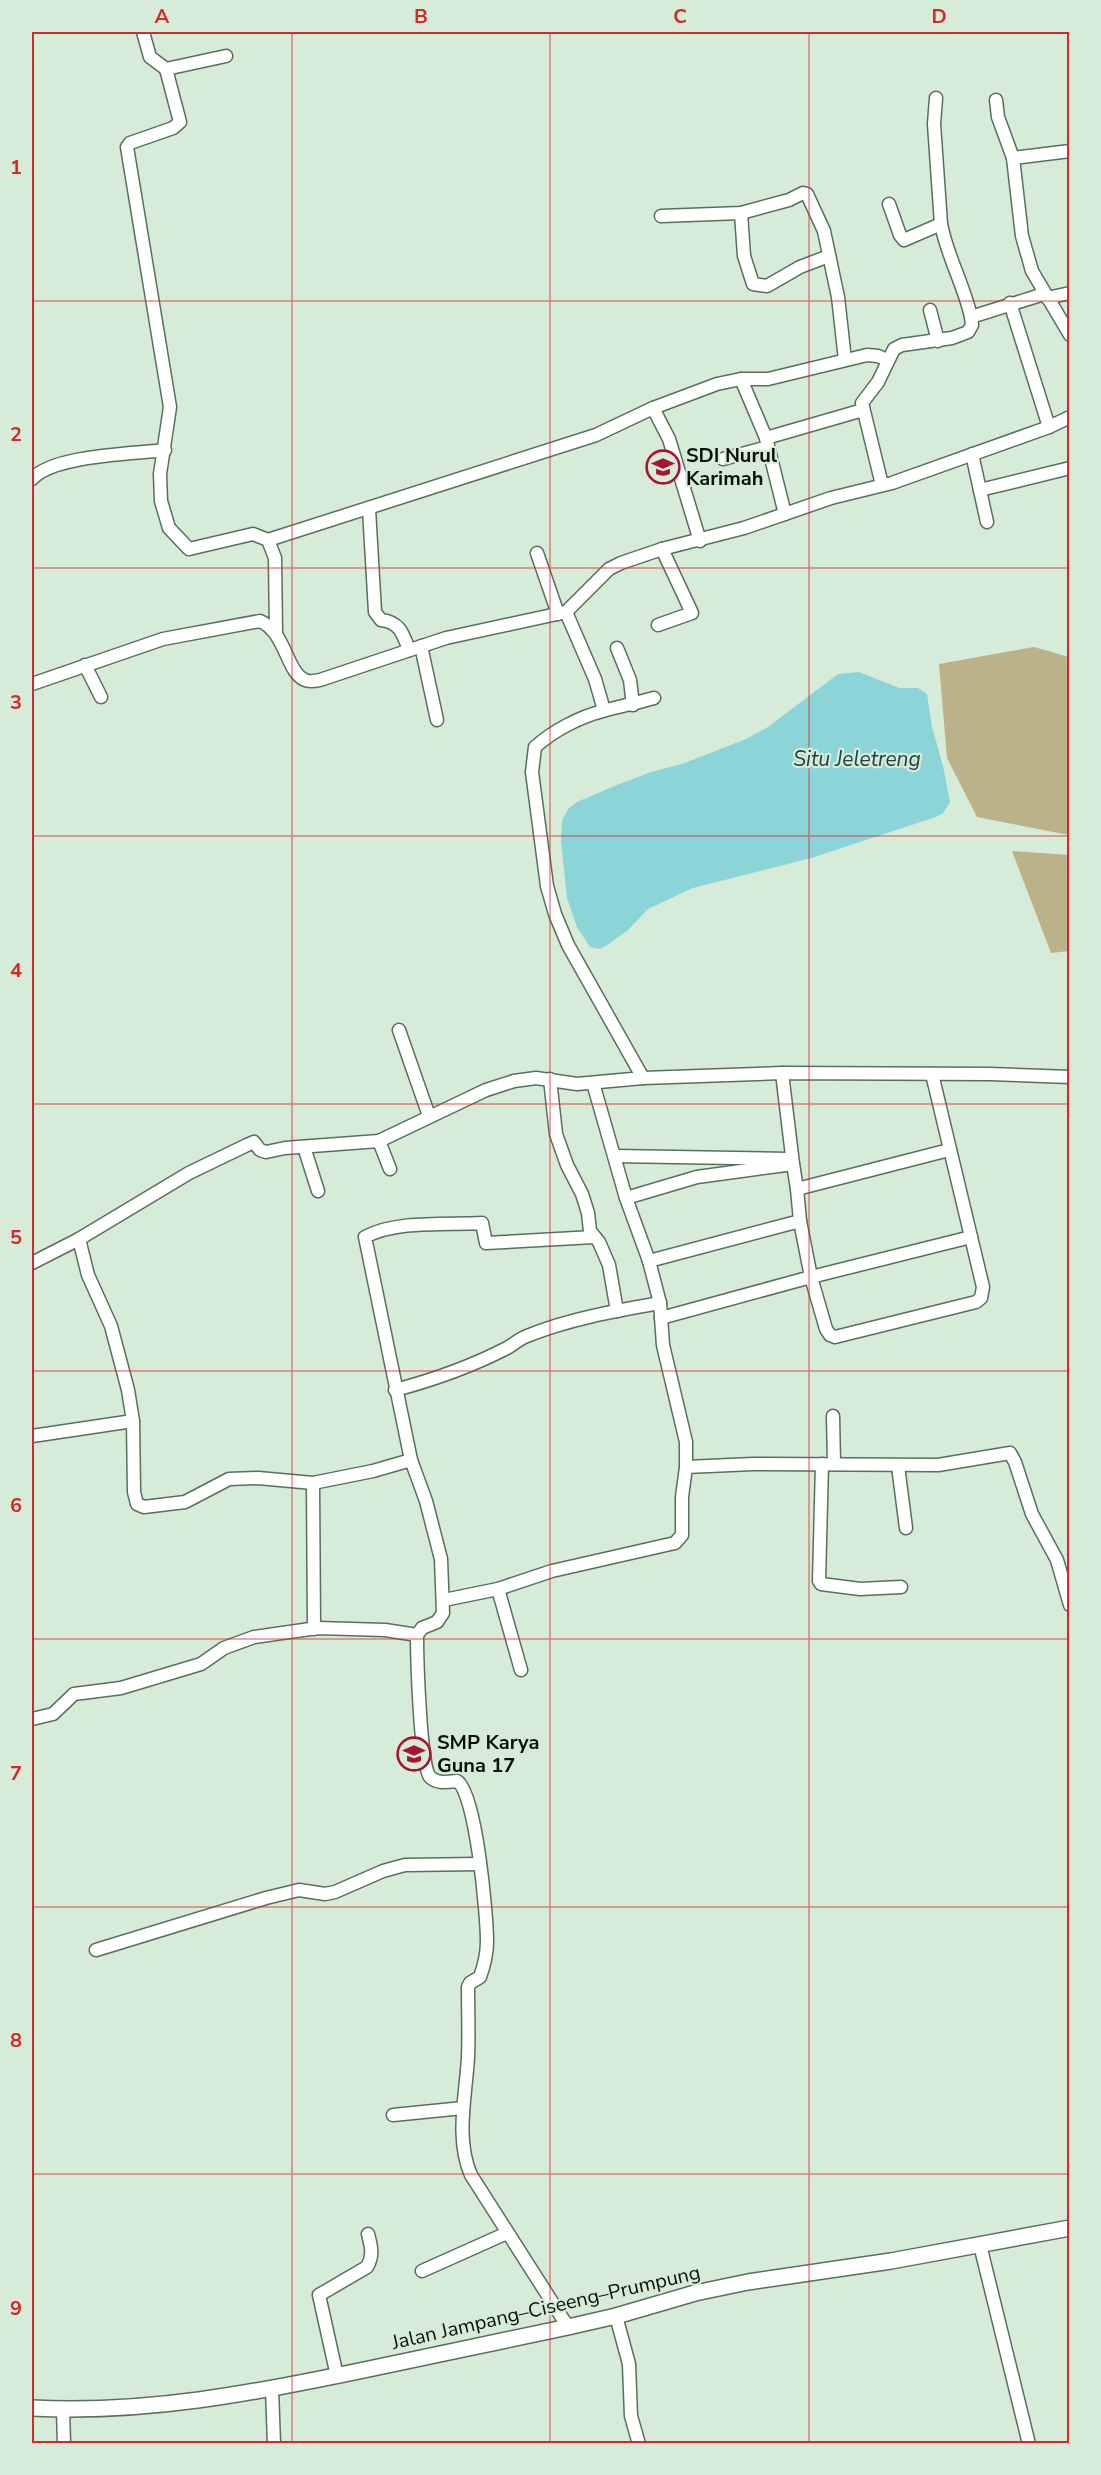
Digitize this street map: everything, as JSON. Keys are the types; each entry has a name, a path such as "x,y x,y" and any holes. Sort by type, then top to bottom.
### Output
{"main road":[{"name":"Jalan Jampang–Ciseeng–Prumpung","path":"32,2408 126,2409 175,2405 272,2389 568,2327 695,2293 748,2282 891,2261 1070,2228"}],"street":[{"path":"143,32 150,57 166,69 180,122 173,128 130,143 127,147 170,407 160,474 161,501 169,528 189,549 253,534 268,540 369,509 596,435 653,408 717,384 768,379 867,356 878,356 887,360"},
{"path":"166,69 226,56"},
{"path":"882,485 862,403 878,382 887,360 897,347 939,340 968,332 972,325 941,224 934,124 936,98"},
{"path":"996,100 998,117 1013,158 1022,236 1032,272 1070,335"},
{"path":"1013,158 1070,151"},
{"path":"661,216 741,213 789,200 803,193 807,194 824,231 838,297 845,360"},
{"path":"889,204 904,240 941,224"},
{"path":"741,213 744,256 753,284 768,286 800,267 829,256"},
{"path":"971,317 1010,303 1070,293"},
{"path":"1010,303 1049,427"},
{"path":"930,310 939,340"},
{"path":"741,380 767,443 785,513"},
{"path":"653,408 669,439 700,541"},
{"path":"723,459 862,410"},
{"path":"32,684 163,639 252,621 266,623 276,632 298,675 311,681 366,666 456,636 562,613 609,569 662,549 700,541 831,498 882,485 1049,427 1070,417"},
{"path":"32,479 37,473 66,461 165,450"},
{"path":"972,454 987,522"},
{"path":"980,490 1070,468"},
{"path":"369,509 375,612 381,620 392,621 398,626 408,651"},
{"path":"268,540 275,558 276,632"},
{"path":"658,625 692,613 662,549"},
{"path":"537,554 562,613 595,679 604,710"},
{"path":"421,646 437,720"},
{"path":"617,648 630,680 633,705"},
{"path":"84,665 101,697"},
{"path":"643,1078 560,929 547,886 532,772 535,747 546,737 604,710 633,705 654,698"},
{"path":"399,1030 429,1116"},
{"path":"782,1073 800,1221 811,1277 826,1329 830,1335 842,1337 976,1302 981,1298 983,1287 932,1074"},
{"path":"32,1263 79,1239 178,1179 247,1144 254,1142 260,1150 266,1152 379,1141 486,1090 514,1081 550,1079 577,1084 643,1078 782,1073 1070,1077"},
{"path":"550,1079 556,1134 567,1165 582,1194 588,1213 590,1231 609,1265 617,1311"},
{"path":"444,1600 498,1589 552,1571 675,1543 683,1531 682,1497 687,1467 686,1442 663,1345 660,1303 649,1261 626,1198 593,1083"},
{"path":"379,1141 390,1169"},
{"path":"304,1147 318,1191"},
{"path":"797,1190 950,1150"},
{"path":"615,1156 793,1162"},
{"path":"626,1198 698,1177 793,1162"},
{"path":"649,1261 800,1221"},
{"path":"568,2327 468,2169 464,2150 463,2108 468,2057 468,1987 480,1977 487,1943 480,1864 476,1833 463,1786 456,1781 434,1780 426,1770 419,1695 417,1635 422,1628 441,1618 444,1600 441,1559 437,1538 411,1460 365,1237 374,1232 403,1226 482,1223 486,1244 594,1237"},
{"path":"661,1318 971,1237"},
{"path":"79,1239 88,1275 111,1326 128,1390 133,1421 134,1492 137,1504 144,1507 185,1502 228,1479 258,1478 313,1483 373,1471 411,1460"},
{"path":"395,1390 445,1374 544,1330 617,1311 660,1303"},
{"path":"833,1416 821,1584 866,1590 901,1587"},
{"path":"32,1436 133,1421"},
{"path":"687,1467 753,1464 938,1465 1010,1453 1016,1462 1032,1514 1057,1560 1070,1605"},
{"path":"898,1466 906,1528"},
{"path":"313,1483 314,1629"},
{"path":"498,1589 521,1670"},
{"path":"32,1719 53,1714 74,1694 121,1688 201,1664 224,1648 273,1633 314,1629 385,1630 417,1635"},
{"path":"96,1950 266,1898 299,1890 325,1894 335,1892 383,1871 405,1865 480,1864"},
{"path":"393,2115 463,2108"},
{"path":"422,2271 507,2233"},
{"path":"337,2376 319,2295 367,2267 371,2259 372,2248 368,2234"},
{"path":"980,2245 1029,2444"},
{"path":"616,2316 629,2364 631,2416 639,2444"},
{"path":"272,2389 274,2444"},
{"path":"63,2410 64,2444"}],"shaded area":[{"path":"1034,647 1069,657 1069,835 977,817 947,758 939,664"},
{"path":"1012,851 1069,855 1069,951 1051,953"}],"water":[{"name":"Situ Jeletreng","path":"859,672 899,688 918,688 927,694 932,727 950,802 943,813 811,858 693,888 648,909 628,930 606,946 599,949 590,947 577,927 567,898 561,841 562,821 568,809 577,802 617,785 651,772 682,764 746,739 768,727 838,674"}],"place":[{"name":"SDI Nurul Karimah","path":"663,467"},
{"name":"SMP Karya Guna 17","path":"414,1754"}]}
